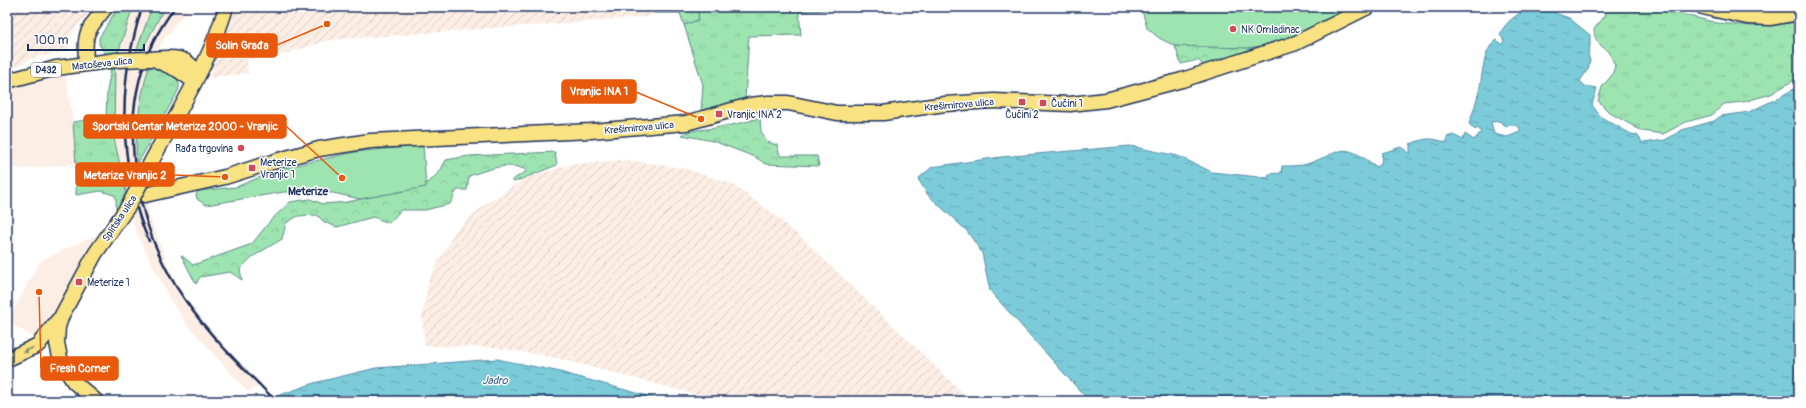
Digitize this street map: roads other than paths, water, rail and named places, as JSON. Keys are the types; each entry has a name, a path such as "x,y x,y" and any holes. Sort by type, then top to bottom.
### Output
{"main road":[{"path":"86,63 85,46 87,31 106,7"},
{"name":"Splitska ulica","path":"96,401 74,382 61,362 57,343 58,327 62,315 99,249 138,194 156,151 196,80 216,38 226,7"},
{"name":"Krešimirova ulica","path":"138,194 225,177 319,149 370,141 591,131 686,123 750,105 788,103 837,113 883,113 945,104 994,101 1070,104 1106,100 1182,80 1296,43 1368,7"},
{"path":"1702,7 1747,17 1770,18 1799,13"},
{"name":"Matoševa ulica","path":"7,81 39,72 86,63 117,60 178,58 201,52 209,47 216,38"},
{"path":"178,58 193,66 196,80"},
{"name":"Matoševa ulica","path":"151,59 167,64 196,80"},
{"path":"8,359 38,345 62,315"}],"water":[{"path":"1531,7 1548,7 1555,13 1569,18 1590,35 1588,54 1590,61 1588,69 1580,81 1585,86 1597,88 1592,105 1601,117 1631,134 1637,135 1643,143 1665,140 1682,130 1714,121 1721,116 1749,112 1799,86 1799,401 1089,401 990,291 982,253 967,231 928,195 918,179 932,167 1001,157 1130,146 1178,156 1212,172 1268,178 1269,174 1281,173 1282,166 1298,166 1307,164 1342,150 1356,153 1377,167 1381,164 1382,153 1401,147 1410,154 1410,144 1420,140 1432,139 1447,143 1447,137 1453,135 1463,140 1465,134 1474,140 1481,132 1478,128 1475,130 1469,124 1479,91 1488,50 1497,40 1502,45 1504,40 1500,35 1508,22","holes":["1499,121 1506,126 1515,125 1520,128 1520,132 1507,137 1494,134 1491,122"]},
{"name":"Jadro","path":"497,359 556,371 666,401 489,401 453,395 408,401 263,401 314,383 376,368"}],"railway":[{"path":"142,7 128,63 125,121 131,184 136,204 149,241"},
{"path":"175,7 160,29 149,51 139,82 134,114 133,147 137,180 144,212 154,243 168,273 185,300 217,340 276,401"}],"place":[{"name":"Solin Građa","path":"327,24"},
{"name":"NK Omladinac","path":"1233,29"},
{"name":"Čučini 2","path":"1022,102"},
{"name":"Čučini 1","path":"1043,103"},
{"name":"Vranjic INA 2","path":"719,114"},
{"name":"Vranjic INA 1","path":"701,119"},
{"name":"Rađa trgovina","path":"241,148"},
{"name":"Meterize Vranjic 1","path":"252,168"},
{"name":"Meterize Vranjic 2","path":"225,177"},
{"name":"Sportski Centar Meterize 2000 - Vranjic","path":"342,178"},
{"name":"Meterize 1","path":"79,282"},
{"name":"Fresh Corner","path":"39,292"}],"district":[{"name":"Meterize","path":"308,191"}]}
